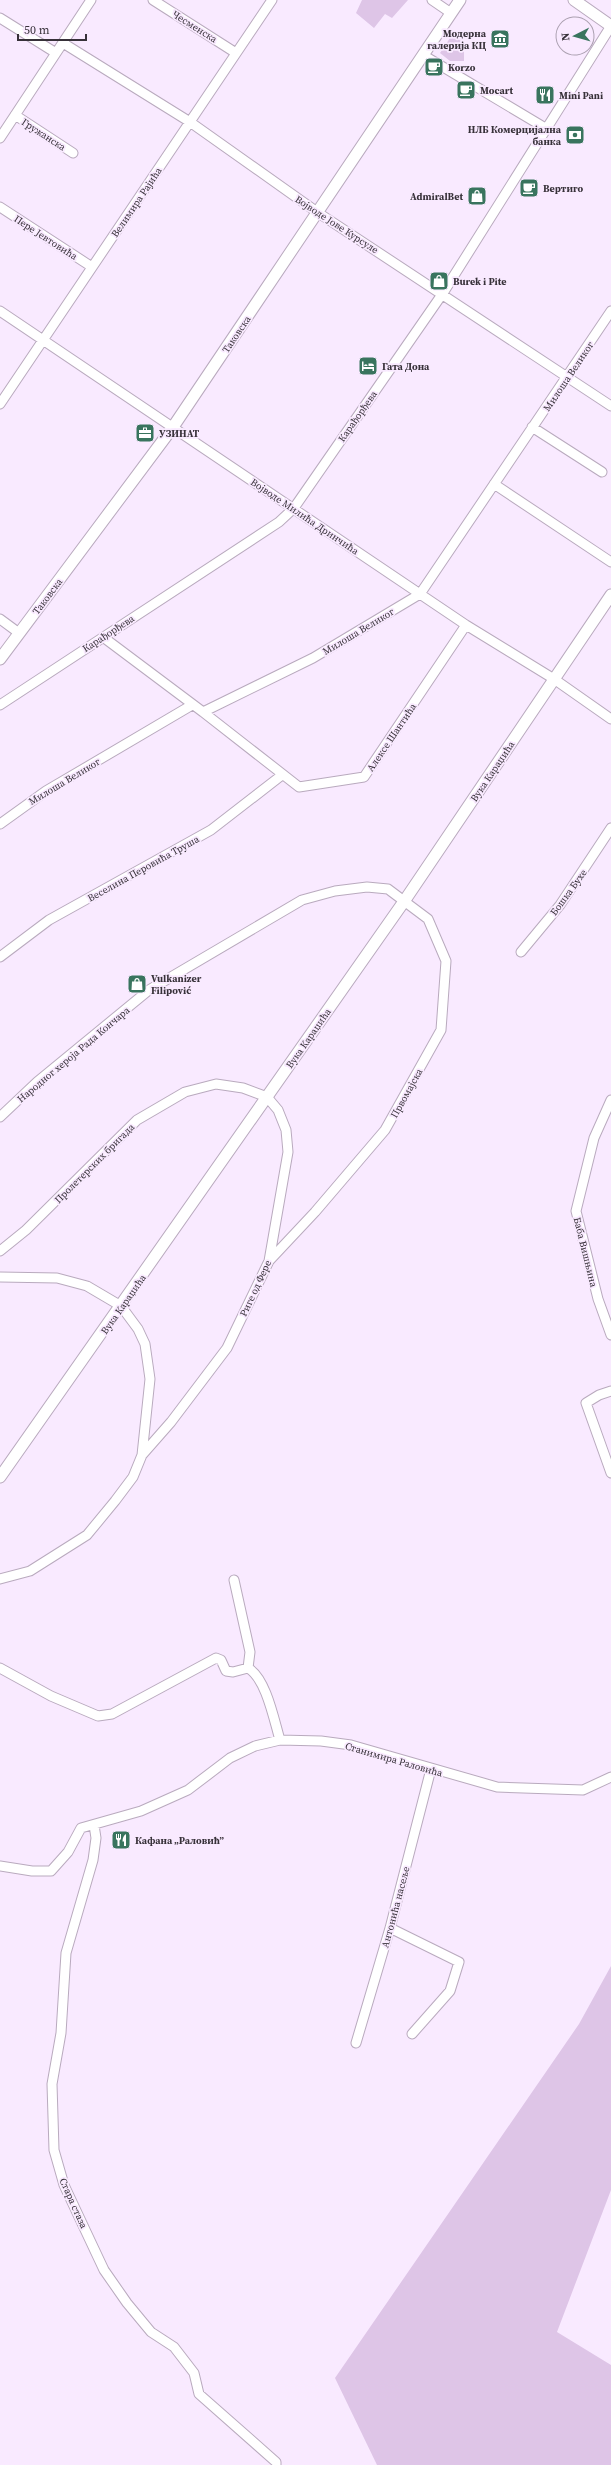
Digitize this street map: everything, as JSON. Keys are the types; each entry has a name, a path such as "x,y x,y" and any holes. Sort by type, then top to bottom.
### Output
{"street":[{"path":"0,138 91,0"},
{"name":"Чесменска","path":"153,0 236,52"},
{"name":"Велимира Рајића","path":"0,404 272,0"},
{"path":"432,0 451,13"},
{"name":"Таковска","path":"0,659 173,427 460,0"},
{"path":"574,0 611,26"},
{"path":"0,18 56,53"},
{"name":"Карађорђева","path":"0,705 103,636 279,522 294,508 443,293 611,26"},
{"name":"Војводе Јове Курсуле","path":"63,43 190,122 317,212 443,293 611,406"},
{"path":"423,55 547,129"},
{"name":"Гружанска","path":"15,115 73,153"},
{"name":"Пере Јевтовића","path":"0,207 92,267"},
{"name":"Војводе Милића Дринчића","path":"0,311 44,339 466,625 554,680 611,719"},
{"name":"Милоша Великог","path":"203,712 313,658 420,594 611,311"},
{"path":"532,427 602,472"},
{"path":"494,484 611,562"},
{"name":"Вука Караџића","path":"0,1477 405,900 611,594"},
{"path":"0,619 19,633"},
{"name":"Алексе Шантића","path":"203,712 299,787 364,777 466,625"},
{"path":"103,636 203,712"},
{"name":"Милоша Великог","path":"0,824 46,791 192,705"},
{"name":"Веселина Перовића Труша","path":"0,957 49,920 211,830 282,775"},
{"name":"Бошка Бухе","path":"521,952 560,905 611,828"},
{"name":"Народног хероја Рада Кончара","path":"0,1117 37,1082 149,990 302,900 335,891 367,886 388,889 405,900"},
{"name":"Првомајска","path":"269,1261 315,1212 385,1130 440,1030 446,961 428,919 405,900"},
{"name":"Пролетерских бригада","path":"0,1251 26,1230 137,1120 185,1092 216,1084 243,1088 267,1097"},
{"name":"Риге од Фере","path":"142,1455 171,1422 227,1348 269,1261 288,1152 286,1130 278,1110 267,1097"},
{"name":"Баба Вишњина","path":"611,1100 594,1138 576,1211 598,1299 611,1334"},
{"path":"0,1277 57,1278 87,1286 121,1306 138,1329 149,1360 147,1417 142,1455 133,1477 87,1535 30,1571 0,1579"},
{"path":"611,1391 598,1395 586,1403 611,1473"},
{"path":"234,1580 250,1652 248,1668"},
{"path":"0,1668 51,1696 98,1716 112,1714 216,1658 221,1660 226,1671 233,1672 248,1668 261,1680 280,1740"},
{"name":"Станимира Раловића","path":"0,1866 32,1871 51,1871 68,1852 81,1828 141,1812 188,1790 230,1758 255,1746 280,1740 321,1741 351,1745 497,1787 583,1790 611,1777"},
{"name":"Антонића насеље","path":"356,2043 390,1928 431,1769"},
{"name":"Стара стаза","path":"94,1825 96,1838 93,1860 66,1953 61,2033 52,2084 54,2150 64,2185 104,2270 118,2290 151,2332 174,2347 194,2374 199,2394 276,2462 276,2465"},
{"path":"390,1928 459,1962 450,1991 412,2034"}],"shaded area":[{"path":"362,0 408,0 392,18 385,14 374,28 356,13"},
{"path":"452,35 464,43 464,61 450,61 440,53"},
{"path":"611,1966 611,2190 557,2332 611,2365 611,2465 377,2465 335,2378 579,2024"}],"place":[{"name":"Модерна галерија КЦ","path":"500,39"},
{"name":"Korzo","path":"434,67"},
{"name":"Mocart","path":"466,90"},
{"name":"Mini Pani","path":"545,95"},
{"name":"НЛБ Комерцијална банка","path":"575,135"},
{"name":"Вертиго","path":"529,188"},
{"name":"AdmiralBet","path":"477,196"},
{"name":"Burek i Pite","path":"439,281"},
{"name":"Гата Дона","path":"368,366"},
{"name":"УЗИНАТ","path":"145,433"},
{"name":"Vulkanizer Filipović","path":"137,984"},
{"name":"Кафана „Раловић”","path":"121,1840"}]}
